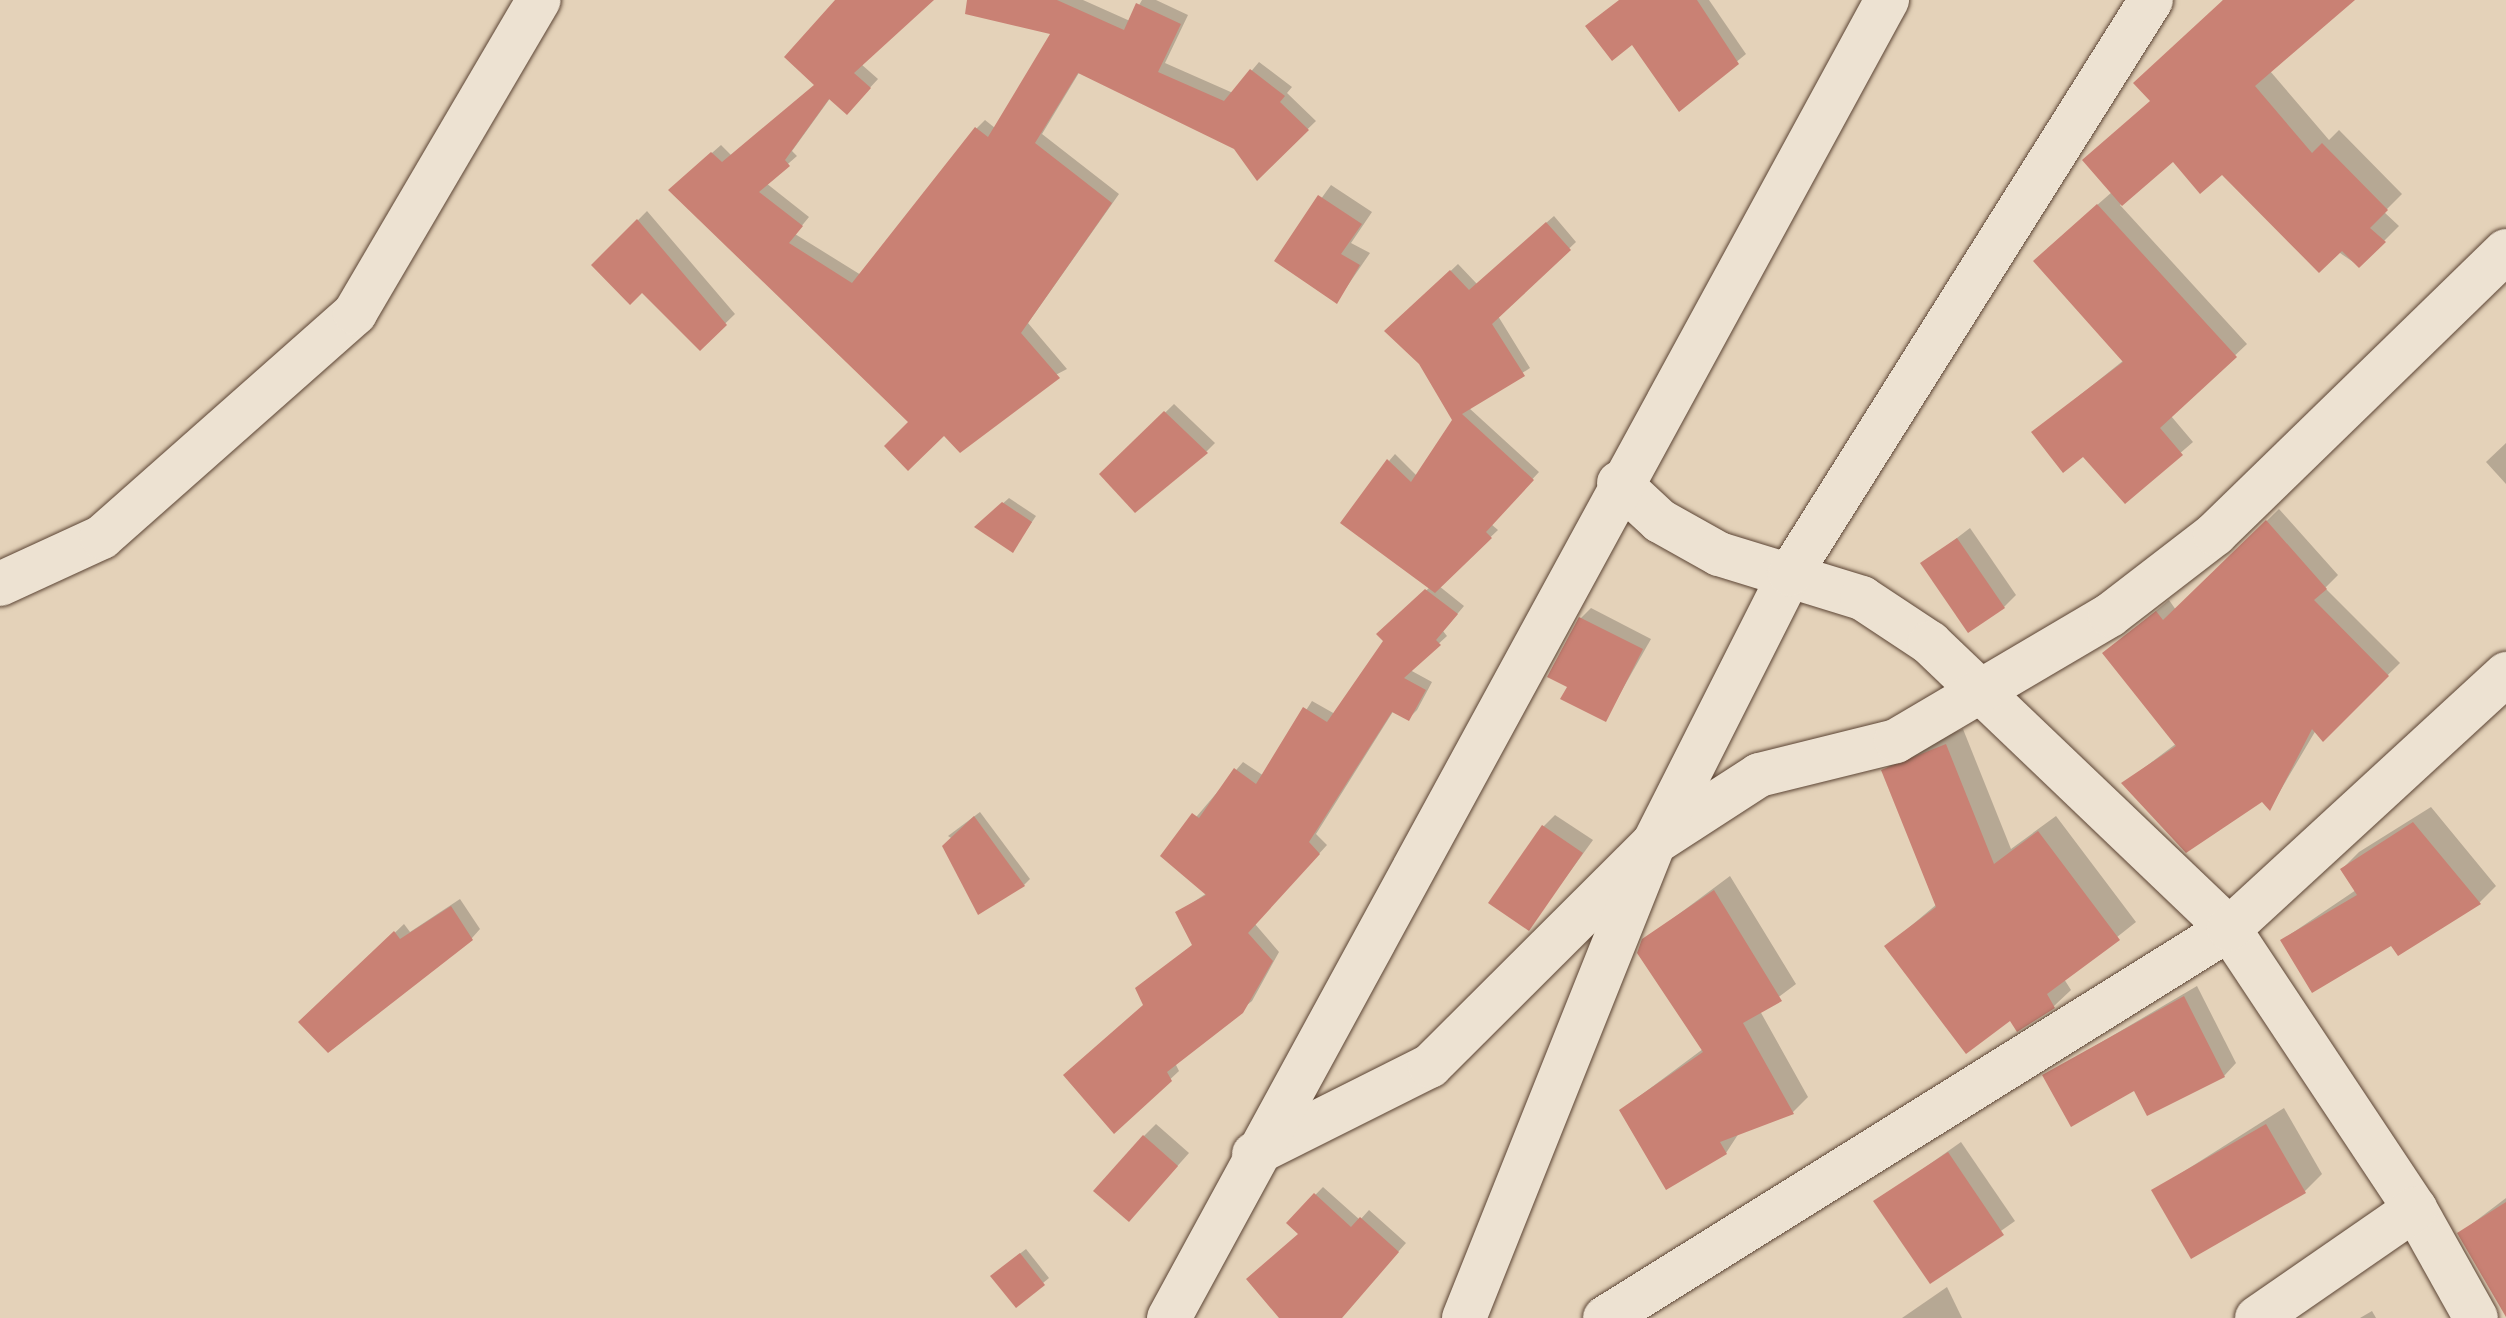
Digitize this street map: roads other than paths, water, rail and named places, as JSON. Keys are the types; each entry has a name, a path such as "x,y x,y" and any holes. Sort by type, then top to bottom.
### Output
{"street":[{"path":"0,584 102,537 355,313 539,0"},
{"path":"1169,1318 1254,1154 1619,483 1887,0"},
{"path":"1464,1318 1654,843 1790,574 2151,0"},
{"path":"1254,1154 1430,1066 1654,843 1759,775 1896,741 2110,615 2215,534 2506,251"},
{"path":"1619,483 1660,521 1719,554 1862,598 1930,643 1975,693 2229,929 2415,1209 2476,1318"},
{"path":"1605,1318 2229,929 2506,674"},
{"path":"2257,1318 2415,1209"}]}
